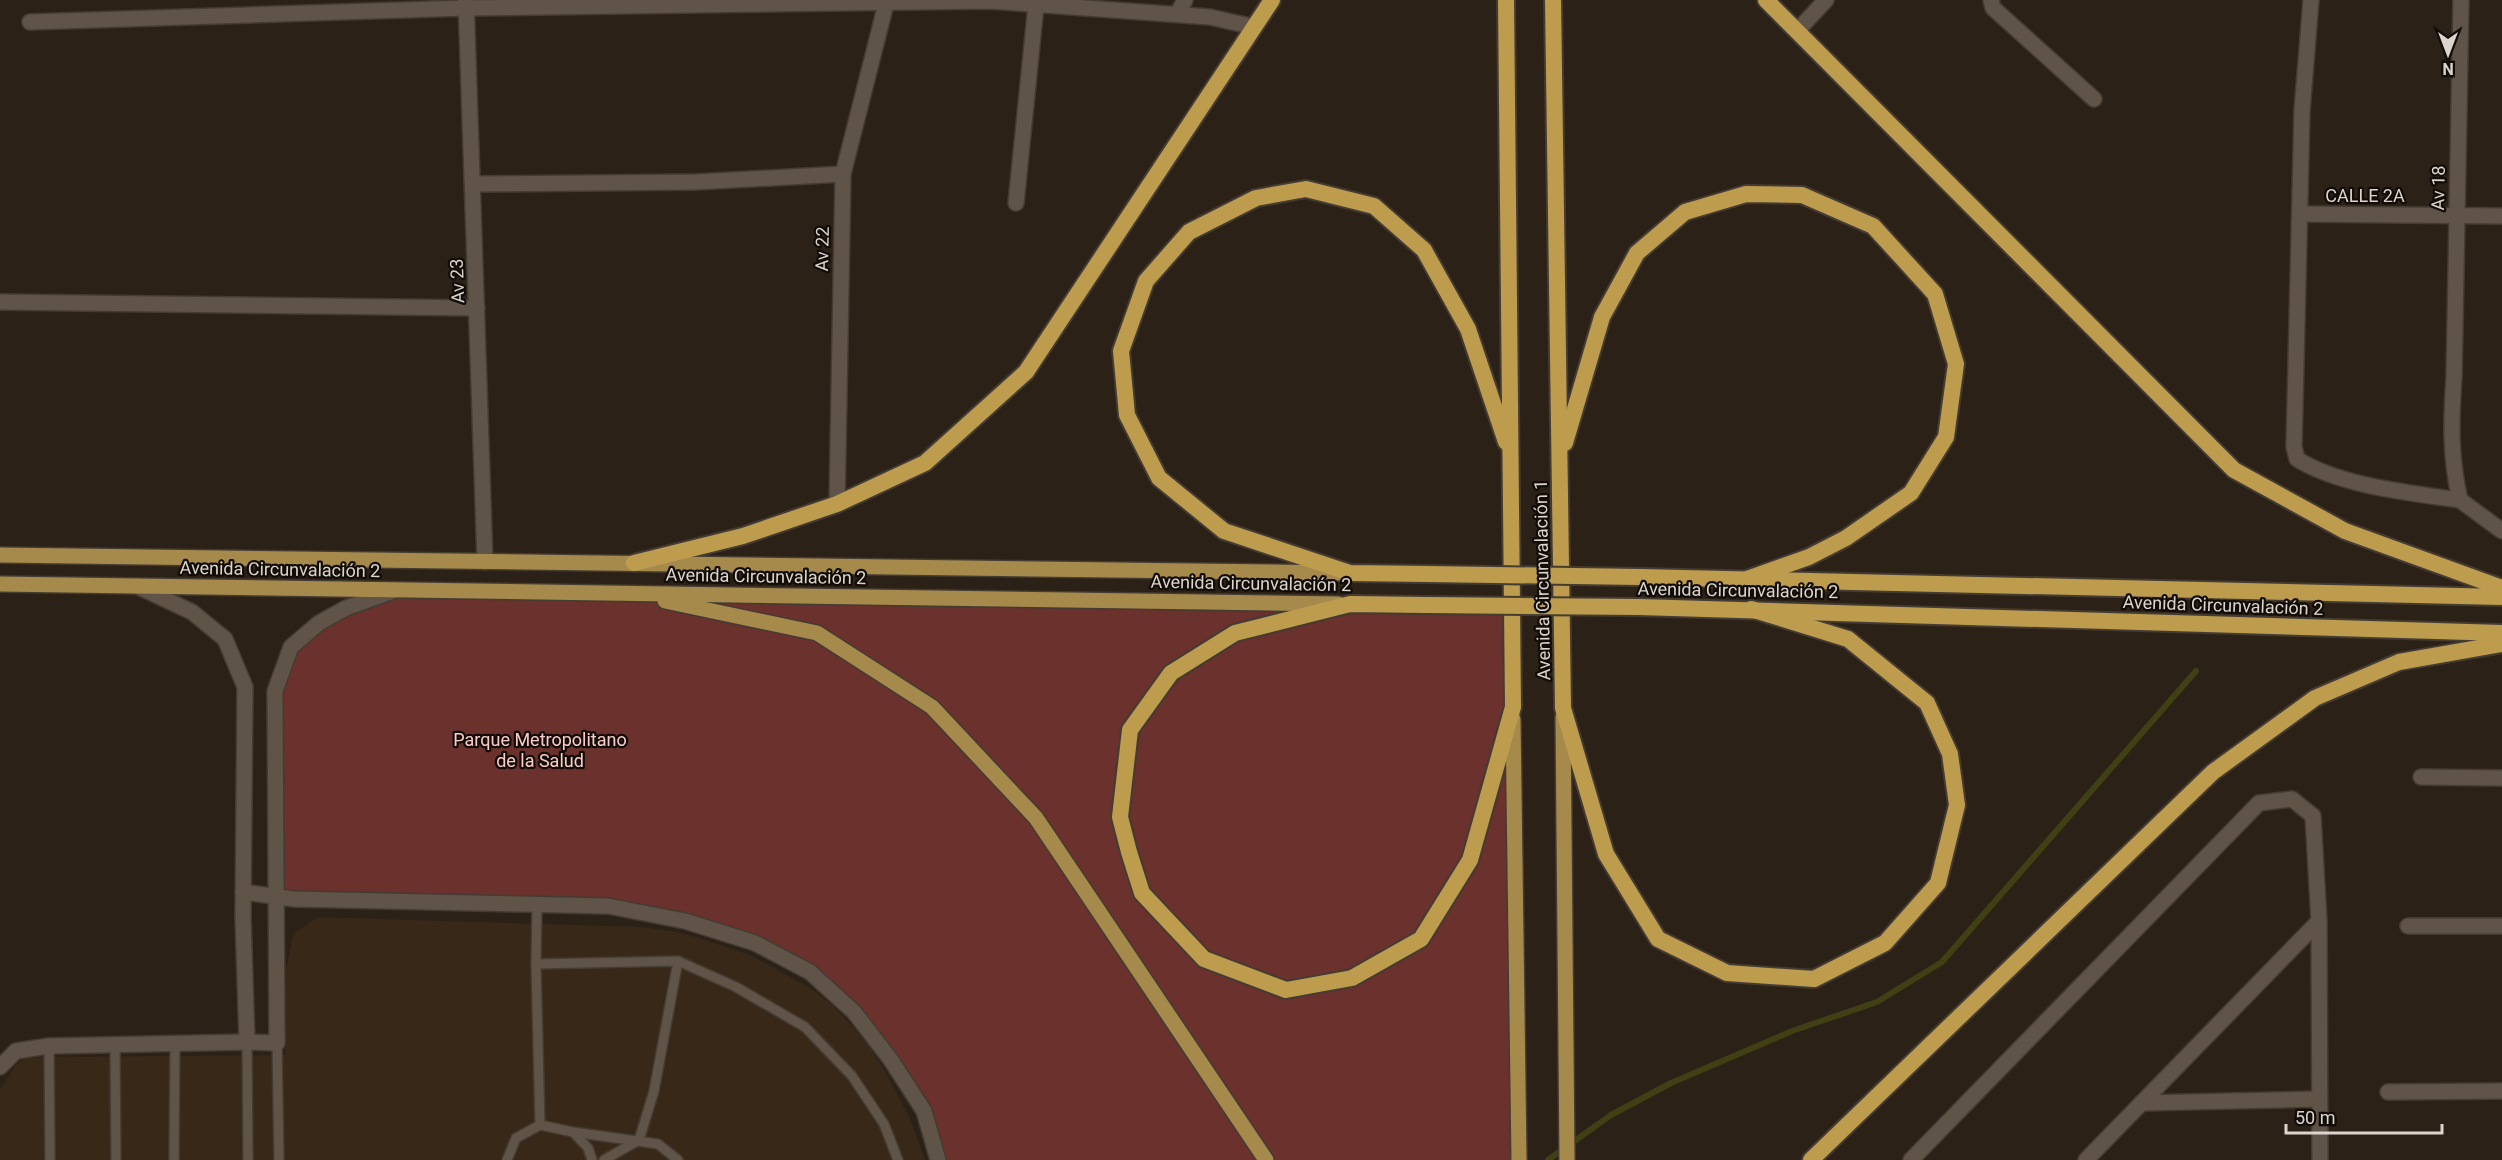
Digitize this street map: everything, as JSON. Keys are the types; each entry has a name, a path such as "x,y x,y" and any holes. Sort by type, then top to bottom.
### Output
{"highway":[{"path":"634,563 743,536 837,504 926,463 1026,372 1272,0"},
{"name":"Avenida Circunvalación 1","path":"1506,0 1513,707"},
{"name":"Avenida Circunvalación 1","path":"1553,0 1563,708"},
{"path":"1766,0 2234,470 2346,531 2502,588"},
{"path":"1350,573 1224,531 1159,478 1127,415 1121,351 1146,281 1189,232 1256,198 1306,189 1374,206 1424,250 1463,319 1511,457"},
{"path":"1560,460 1602,317 1636,253 1685,212 1746,194 1802,195 1873,226 1935,294 1956,364 1946,437 1911,493 1846,538 1809,557 1747,579"},
{"name":"Avenida Circunvalación 2","path":"1350,573 1747,579 2502,597"},
{"path":"1350,604 1235,633 1171,673 1130,730 1120,817 1142,894 1204,959 1286,990 1352,978 1421,939 1470,860 1513,707"},
{"name":"Avenida Circunvalación 2","path":"1350,604 1751,609 2502,633"},
{"path":"1563,708 1606,854 1658,939 1727,973 1814,979 1885,943 1938,884 1957,805 1950,754 1927,704 1848,639 1751,609"},
{"path":"1811,1160 2213,772 2315,698 2399,662 2502,644"}],"main road":[{"name":"Avenida Circunvalación 2","path":"0,555 1350,573"},
{"name":"Avenida Circunvalación 2","path":"0,584 1350,604"},
{"path":"629,593 818,633 932,707 1036,818 1266,1160"},
{"name":"Avenida Circunvalación 1","path":"1513,707 1519,1160"},
{"name":"Avenida Circunvalación 1","path":"1563,708 1567,1159"}],"street":[{"path":"1177,14 1185,0"},
{"path":"1797,31 1826,0"},
{"path":"1990,0 1993,8 2094,99"},
{"path":"2311,0 2302,111 2294,447 2297,459 2310,467 2383,489 2460,500 2502,531"},
{"name":"Av 18","path":"2460,500 2453,472 2450,437 2454,377 2461,0"},
{"name":"Av 22","path":"837,504 843,174 887,1"},
{"path":"30,22 466,4 989,1 1210,17 1254,27"},
{"name":"Av 23","path":"466,4 485,562"},
{"path":"1016,203 1036,5"},
{"path":"473,184 696,182 843,174"},
{"name":"CALLE 2A","path":"2300,214 2502,216"},
{"path":"0,302 477,308"},
{"path":"137,586 192,612 225,639 245,687 243,892 247,1041"},
{"path":"0,1067 15,1051 49,1046 247,1041 277,1043 276,691 291,647 319,623 346,608 396,590"},
{"path":"2421,777 2502,778"},
{"path":"1911,1160 2259,803 2292,799 2313,816 2319,921 2320,1160"},
{"path":"243,892 294,899 608,906 685,921 755,943 810,972 855,1012 891,1060 924,1111 938,1160"},
{"path":"2086,1160 2319,921"},
{"path":"2408,926 2502,926"},
{"path":"2388,1092 2502,1091"},
{"path":"2142,1103 2318,1099"}],"lane":[{"path":"537,906 540,1125"},
{"path":"536,963 678,961 736,987 805,1027 852,1076 884,1124 898,1160"},
{"path":"604,1160 639,1140 654,1091 678,961"},
{"path":"247,1041 248,1160"},
{"path":"174,1160 175,1043"},
{"path":"277,1043 279,1160"},
{"path":"115,1045 116,1160"},
{"path":"49,1046 50,1160"},
{"path":"507,1160 516,1138 540,1125 658,1144 678,1160"},
{"path":"573,1132 588,1148 592,1160"}],"shaded area":[{"path":"318,917 641,927 672,931 750,955 809,987 832,1005 854,1028 871,1049 909,1116 925,1160 0,1160 0,1089 16,1065 26,1059 285,1055 286,971 293,934"}],"green space":[{"name":"Parque Metropolitano de la Salud","path":"396,590 1512,606 1519,1160 938,1160 924,1111 891,1060 810,972 755,943 608,906 275,896 275,691 291,647 319,623"}],"waterway":[{"path":"1548,1160 1611,1115 1671,1083 1792,1031 1877,1002 1942,962 2196,671"}]}
